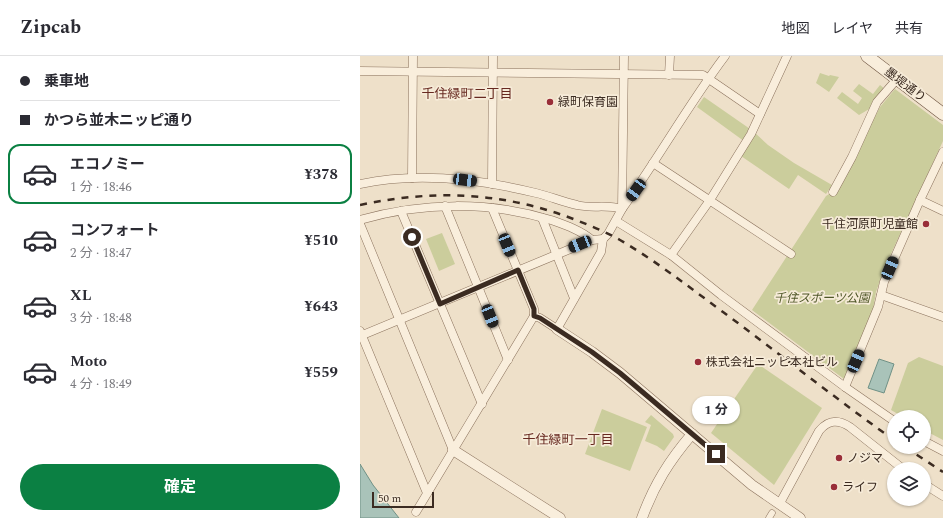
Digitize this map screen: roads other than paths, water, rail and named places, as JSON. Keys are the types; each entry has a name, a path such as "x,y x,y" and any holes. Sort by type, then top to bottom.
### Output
{"main road":[{"name":"墨堤通り","path":"867,56 943,114"}],"street":[{"path":"412,178 413,56"},
{"path":"492,184 493,56"},
{"path":"622,209 624,56"},
{"path":"669,75 670,56"},
{"path":"557,329 601,252 603,239 608,234 622,209 708,78 725,56"},
{"path":"670,255 710,200 751,134 787,56"},
{"path":"360,71 704,75 760,114"},
{"path":"833,192 852,157 877,102 897,79"},
{"path":"845,388 878,307 884,282 943,152"},
{"path":"653,163 792,254"},
{"path":"360,184 373,181 412,178 452,178 536,193 579,206 607,206 622,209"},
{"path":"920,200 943,211"},
{"path":"445,206 508,360"},
{"path":"360,220 378,214 420,207 473,206 492,208 542,218 584,233 592,240"},
{"path":"416,512 534,316 534,309 492,208"},
{"path":"401,210 482,404"},
{"path":"542,218 574,298"},
{"path":"616,221 670,255 845,388 887,416"},
{"path":"360,224 453,450 560,518"},
{"path":"427,493 361,334 440,304 556,254 592,240 603,239"},
{"path":"881,295 943,317"},
{"path":"534,316 540,318 592,352 620,373 752,485 800,518"},
{"path":"780,503 819,431 824,425 831,422 837,421 844,423 894,462"},
{"path":"642,518 654,489 663,473 671,460 692,434"},
{"path":"931,445 943,451"},
{"path":"931,488 943,496"}],"railway":[{"path":"360,205 415,197 442,195 469,196 522,204 549,211 598,229 615,237 672,274 887,435"},
{"path":"916,454 943,472"}],"place":[{"name":"緑町保育園","path":"550,102"},
{"name":"千住河原町児童館","path":"926,224"},
{"name":"株式会社ニッピ本社ビル","path":"698,362"},
{"name":"ノジマ","path":"839,458"},
{"name":"ライフ","path":"834,487"}],"district":[{"name":"千住緑町二丁目","path":"467,94"},
{"name":"千住緑町一丁目","path":"568,440"}],"park label":[{"name":"千住スポーツ公園","path":"822,298"}]}
